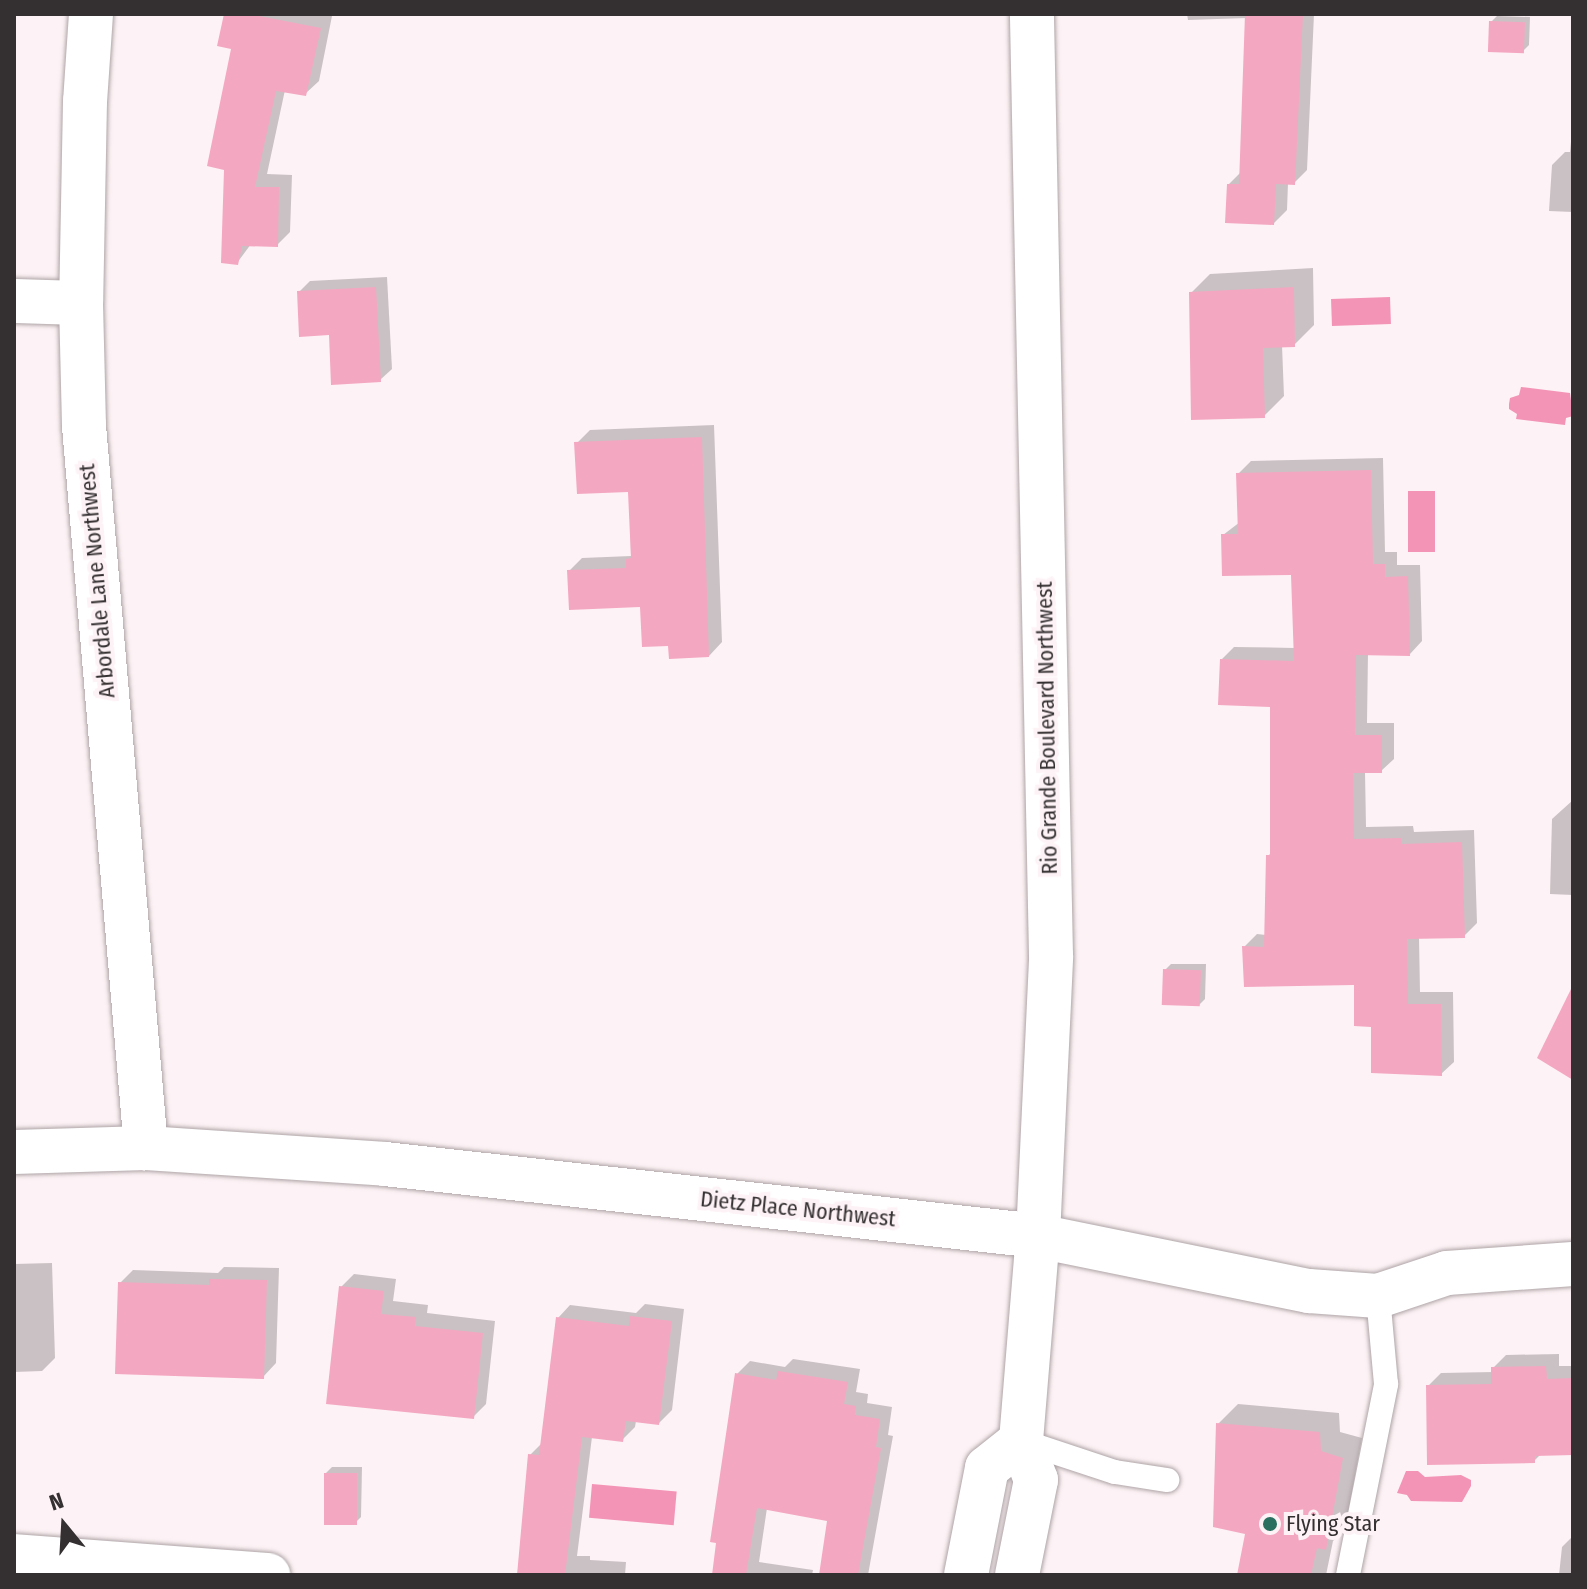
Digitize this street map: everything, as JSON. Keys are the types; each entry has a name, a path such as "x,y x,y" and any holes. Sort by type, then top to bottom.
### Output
{"street":[{"name":"Arbordale Lane Northwest","path":"91,14 85,101 81,303 84,426 146,1148"},
{"name":"Rio Grande Boulevard Northwest","path":"1017,1575 1036,1480 1021,1441 1038,1236 1051,956 1032,14"},
{"path":"14,301 81,303"},
{"name":"Dietz Place Northwest","path":"14,1152 146,1148 385,1164 1038,1236 1309,1291 1378,1296 1447,1273 1573,1264"},
{"path":"966,1575 987,1468 1021,1441"},
{"path":"14,1556 268,1575"}],"lane":[{"path":"1348,1575 1386,1384 1378,1296"},
{"path":"1021,1441 1115,1472 1167,1480"}],"shaded area":[{"path":"1390,297 1391,324 1332,326 1331,299"},
{"path":"1521,387 1570,393 1573,416 1566,418 1565,425 1516,419 1517,414 1509,409 1509,404 1510,398 1519,395"},
{"path":"1408,491 1435,491 1435,552 1408,552"},
{"path":"1406,1471 1418,1471 1425,1477 1461,1475 1471,1480 1471,1486 1462,1502 1411,1501 1407,1495 1397,1493"},
{"path":"592,1484 677,1491 674,1525 589,1518"}],"building":[{"path":"224,14 249,14 321,28 306,96 276,91 255,187 279,187 278,247 242,246 238,265 221,263 224,170 207,166 231,49 217,46"},
{"path":"1245,14 1303,14 1295,185 1276,184 1274,225 1225,223 1227,184 1239,184"},
{"path":"1489,21 1525,22 1524,53 1488,52"},
{"path":"376,287 381,382 331,385 329,335 299,337 297,291"},
{"path":"1294,287 1295,347 1263,348 1265,418 1191,420 1189,292"},
{"path":"702,437 709,657 669,659 668,646 642,647 640,607 569,610 567,570 626,568 626,559 631,558 628,492 577,494 574,442"},
{"path":"1371,470 1373,564 1385,564 1385,577 1408,576 1410,656 1356,655 1355,735 1382,735 1382,773 1353,773 1354,839 1401,838 1402,844 1462,842 1465,938 1407,939 1408,1004 1441,1004 1442,1076 1371,1073 1371,1027 1354,1026 1354,985 1244,987 1242,946 1264,947 1266,855 1270,855 1270,707 1218,705 1220,659 1294,661 1291,575 1222,576 1221,534 1238,534 1236,473"},
{"path":"1163,969 1201,970 1200,1006 1162,1005"},
{"path":"1573,985 1573,1080 1537,1058"},
{"path":"209,1279 267,1280 264,1379 115,1374 118,1282 209,1285"},
{"path":"339,1286 384,1291 381,1314 416,1317 415,1326 483,1333 474,1419 326,1404"},
{"path":"630,1316 672,1321 659,1425 626,1421 623,1442 582,1437 565,1575 517,1575 528,1454 539,1455 556,1317 629,1326"},
{"path":"1546,1366 1547,1379 1573,1378 1573,1455 1535,1456 1535,1463 1427,1465 1426,1385 1491,1384 1491,1367"},
{"path":"778,1371 848,1382 844,1404 856,1406 855,1415 880,1419 876,1447 881,1448 858,1575 819,1575 827,1521 757,1508 746,1575 712,1575 716,1543 710,1542 735,1373 776,1380"},
{"path":"1216,1423 1320,1432 1321,1451 1343,1458 1326,1550 1317,1548 1311,1575 1237,1575 1245,1534 1213,1527"},
{"path":"324,1473 357,1473 357,1525 324,1525"}],"place":[{"name":"Flying Star","path":"1270,1524"}]}
